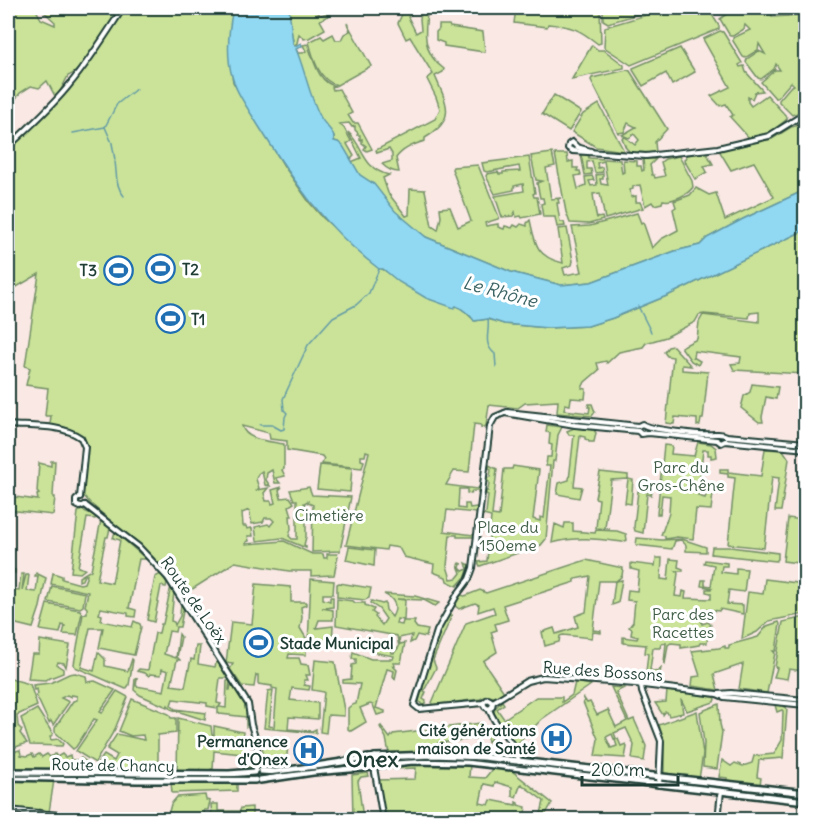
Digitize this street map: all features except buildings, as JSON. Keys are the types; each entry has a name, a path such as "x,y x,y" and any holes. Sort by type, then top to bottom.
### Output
{"main road":[{"name":"Route de Chancy","path":"8,772 229,774 257,771 276,772 372,758 449,755 806,794"},
{"path":"372,758 378,761 374,766 367,762 372,758"},
{"name":"Route de Chancy","path":"8,777 257,780 398,761 441,760 806,801"},
{"path":"257,771 257,780"},
{"path":"257,771 263,776 257,780"},
{"path":"721,784 721,791"}],"street":[{"path":"8,147 70,85 123,8"},
{"path":"575,149 600,153 656,156 718,148 769,136 806,113"},
{"path":"505,413 600,422 638,429"},
{"path":"505,413 599,428 638,429"},
{"name":"Rue des Bossons","path":"493,702 488,699 483,703 419,709 414,704 435,637 445,615 473,568 490,426 495,417 505,413"},
{"path":"599,428 600,422"},
{"path":"638,429 642,424 646,427 717,435 722,433 725,438 806,449"},
{"path":"8,426 52,428 81,438 85,447 80,497 76,500 76,505 80,507 85,505 84,499 80,497"},
{"path":"645,433 646,427"},
{"path":"638,429 640,434 717,440 721,443 725,438"},
{"path":"717,435 717,440"},
{"path":"725,438 806,443"},
{"name":"Route de Loëx","path":"85,505 139,547 168,578 248,704 257,743 257,771"},
{"name":"Rue des Bossons","path":"489,708 493,702 528,680 543,677 805,703"},
{"path":"641,685 661,741 659,785"},
{"path":"483,703 489,708 517,753 520,768"},
{"path":"374,766 383,819"},
{"path":"718,819 721,791"},
{"path":"8,810 75,819"}],"green space":[{"path":"8,8 35,8 41,19 55,25 55,22 40,8 120,8 90,56 83,65 68,76 58,95 55,96 47,81 39,88 31,86 20,93 14,101 8,100"},
{"name":"Cimetière","path":"125,8 233,8 229,54 233,82 284,166 309,202 323,218 382,269 461,308 475,321 488,319 504,324 548,328 588,326 669,295 805,230 805,374 734,370 731,364 740,363 741,357 694,351 693,357 700,361 698,365 691,361 681,347 697,339 699,322 703,315 759,322 759,312 750,313 749,318 704,314 699,315 695,322 666,337 646,343 643,347 619,352 607,363 606,361 597,363 599,370 585,382 582,388 586,389 585,399 571,398 570,405 565,404 564,410 589,413 589,404 592,404 595,412 592,416 557,413 558,401 525,403 518,408 489,405 486,426 481,428 481,425 474,424 469,472 454,471 446,485 477,489 479,487 478,494 478,491 472,491 471,494 467,493 467,489 459,489 458,508 465,509 465,504 469,504 470,508 477,507 476,513 447,510 444,531 474,535 473,537 457,537 457,535 450,535 447,566 451,579 457,578 461,573 458,565 459,563 463,564 460,568 463,571 468,569 466,563 470,565 466,576 457,586 447,581 446,577 433,572 434,564 404,557 399,548 387,546 386,550 346,545 369,452 366,451 365,456 361,456 361,460 364,461 362,468 322,464 324,459 322,456 287,450 287,441 270,439 269,433 242,426 248,435 284,444 284,469 282,470 285,476 276,478 280,483 275,483 272,470 267,473 266,480 270,486 265,485 262,471 256,479 259,488 257,490 268,488 264,493 266,501 275,503 272,490 282,487 279,490 281,498 290,497 294,503 289,506 292,516 290,516 289,536 292,539 297,539 297,500 294,500 290,490 309,487 312,495 351,497 340,551 312,552 313,505 308,501 304,503 306,506 306,537 304,545 306,548 282,538 257,541 255,527 268,524 270,526 274,521 271,518 265,518 263,522 252,524 249,510 242,513 243,526 247,529 252,528 253,536 248,536 249,541 246,544 284,541 312,554 323,554 324,558 327,558 327,554 337,554 334,575 311,576 311,571 289,571 235,562 183,595 153,557 83,495 87,444 85,439 72,430 50,425 51,416 45,416 48,388 26,385 30,368 25,366 39,274 8,292 8,150 71,83"},
{"path":"289,8 316,8 321,15 329,12 330,15 320,20 325,29 304,39 299,34 294,46"},
{"path":"405,8 417,8 408,17 416,33 421,30 422,8 428,8 426,42 432,56 444,69 435,76 446,103 446,110 442,124 425,138 425,141 409,147 396,158 399,172 390,170 382,164 392,161 389,149 377,153 376,150 435,119 440,109 427,79 433,74 410,37 406,39 398,23"},
{"path":"516,8 600,8 601,43 598,44 569,27 514,23"},
{"path":"603,8 660,8 608,23 603,20"},
{"path":"670,8 708,8 719,29 631,65 604,47 605,27"},
{"path":"734,8 771,8 772,17 805,15 805,110 792,115 779,102 794,85 791,82 775,98 761,82 775,70 780,70 776,64 774,69 761,79 746,62 759,51 765,54 759,44 758,50 743,57 733,38 750,30 745,25 744,29 730,36 720,19 732,10 736,11"},
{"path":"347,23 371,66 337,85 321,74 309,42 321,36 324,39 333,34 336,40 341,40 344,34 350,31"},
{"path":"439,25 483,32 485,52 444,46 444,43 436,40"},
{"path":"720,31 723,32 742,63 740,67 744,66 746,72 763,91 755,92 752,99 748,97 751,106 767,95 787,117 770,133 750,139 730,117 733,115 726,104 720,106 711,96 730,87 703,39"},
{"path":"307,44 320,75 329,84 335,86 332,87 333,90 339,89 352,113 348,115 353,123 358,123 372,149 367,151 364,149 366,146 362,143 362,139 360,140 360,135 357,135 355,126 352,127 349,123 339,124 351,141 347,144 354,156 350,160 338,142 334,141 334,137 323,128 294,58 297,51 303,53 306,51 303,45"},
{"path":"592,45 598,50 604,50 624,65 624,68 572,79"},
{"path":"680,48 695,72 672,85 666,73 643,86 633,68"},
{"path":"630,71 667,129 655,142 656,153 630,152 626,148 622,138 625,137 635,145 639,140 634,134 629,138 622,135 636,127 628,123 624,132 618,133 591,80"},
{"path":"554,95 581,112 569,131 542,114"},
{"path":"599,104 624,151 596,147 572,132 583,114"},
{"path":"800,125 805,130 805,190 743,219 707,238 700,245 675,251 591,282 561,285 511,272 426,237 403,221 363,181 351,162 361,158 348,132 368,162 380,172 389,175 383,178 388,193 406,216 409,215 410,189 425,190 432,226 438,230 441,217 440,208 450,207 458,227 471,221 452,169 453,167 478,165 499,217 485,223 486,226 498,224 498,227 504,229 505,226 512,228 514,225 518,227 521,224 527,226 530,220 538,248 547,257 563,263 558,229 567,228 573,261 572,265 563,268 565,275 582,272 572,227 590,226 637,213 641,223 643,222 652,248 661,239 678,230 673,209 676,207 674,201 690,195 696,188 709,195 716,193 725,220 774,197 754,162 731,170 720,152 721,149 772,139 791,127"},
{"path":"706,152 713,164 704,166 707,172 695,179 684,160 687,155"},
{"path":"552,153 555,166 546,168 551,199 561,198 557,203 560,222 564,222 565,226 557,227 555,217 543,217 541,204 544,203 543,198 540,198 537,183 542,181 536,180 531,156"},
{"path":"555,154 567,154 568,162 573,161 573,168 578,168 577,171 580,171 581,175 575,176 578,189 586,185 585,177 592,176 594,180 589,181 591,186 597,185 596,175 603,174 603,179 600,179 601,184 608,185 604,161 597,163 598,168 602,167 603,172 595,173 592,161 587,162 587,169 591,169 592,174 585,175 581,155 588,155 589,158 620,160 622,173 624,172 623,160 637,161 637,166 641,166 642,171 644,170 643,159 656,159 650,165 655,178 665,176 661,162 679,156 693,187 680,197 663,200 662,203 654,205 652,202 645,206 640,185 633,186 630,190 631,197 636,196 636,202 640,202 643,208 605,219 600,193 593,194 597,218 602,217 603,220 589,224 570,223"},
{"path":"529,157 535,193 533,194 537,197 540,214 522,218 521,216 516,217 515,212 513,216 502,217 495,196 524,191 523,184 514,186 514,190 495,194 486,176 498,172 503,174 503,172 520,171 519,166 487,172 484,171 482,163"},
{"path":"673,346 691,366 682,365 682,370 708,372 703,419 697,426 697,419 675,417 674,424 666,423 673,357 667,356 664,352 668,347"},
{"path":"752,384 778,387 776,399 766,397 763,422 759,422 741,408 744,396 750,392"},
{"name":"Place du 150eme","path":"547,425 562,427 558,435 555,461 553,461 546,539 541,545 480,566 478,562 487,561 491,517 483,515 486,513 488,495 486,491 488,491 489,482 487,478 490,477 491,469 489,465 497,469 492,515 499,516 504,469 512,469 513,466 539,470 533,519 540,521 540,517 544,518 550,466 546,466 547,457 551,457 552,445 549,444 550,433 546,432"},
{"path":"574,428 594,430 596,433 594,442 589,442 585,437 580,436 574,486 582,487 579,498 557,494 559,483 569,480 574,435 569,435 567,431"},
{"name":"Parc du Gros-Chêne","path":"698,442 711,444 716,448 717,457 711,458 708,450 703,450 698,496 705,498 708,491 713,493 711,510 696,509 693,539 677,537 665,539 665,536 661,535 669,513 670,496 662,495 660,514 657,514 664,445 672,446 671,454 694,456"},
{"path":"765,449 783,450 789,459 781,511 775,511 779,478 772,477 764,548 728,544 735,478 720,473 720,469 761,476"},
{"path":"51,461 55,461 53,515 8,510 8,496 38,500 39,463 51,466"},
{"path":"320,465 352,468 350,492 317,489"},
{"path":"600,472 628,475 628,479 611,480 605,528 610,529 596,528 599,499 595,498"},
{"path":"628,479 633,480 631,504 625,503"},
{"path":"638,491 652,492 651,495 647,494 643,533 635,531 634,527"},
{"path":"805,496 805,564 783,561 788,518 803,520"},
{"path":"82,510 96,516 95,519 87,518 78,567 85,569 80,573 71,572 78,512"},
{"path":"101,520 110,528 97,580 112,583 120,540 113,538 115,532 146,559 139,559 129,608 136,610 135,617 128,616 128,613 101,608 99,614 102,615 101,621 132,627 134,621 141,627 134,655 99,648 103,628 90,628 81,667 94,671 98,652 105,659 105,666 128,671 132,659 129,685 126,689 75,667 83,614 87,613 85,606 88,592 51,584 53,573 62,576 62,579 84,583 87,575 79,581 79,577 91,570"},
{"path":"565,523 573,523 573,531 595,533 596,530 617,531 626,534 627,540 623,542 578,539 552,543 555,524 564,528"},
{"path":"637,538 682,539 706,547 706,552 686,551 686,545 681,540 675,541 672,549 636,545"},
{"path":"349,547 375,550 374,566 346,560"},
{"path":"712,547 778,553 778,559 776,561 711,554"},
{"name":"Parc des Racettes","path":"656,558 662,558 661,579 668,580 670,559 679,560 678,567 683,571 676,571 678,573 675,596 682,597 683,591 686,592 685,598 711,599 711,593 706,592 706,589 712,588 701,586 702,580 705,580 705,585 711,586 714,565 704,563 705,560 727,563 727,566 722,566 721,572 736,574 736,568 747,569 744,592 729,590 727,604 743,605 743,614 720,609 719,611 708,609 704,611 701,616 702,624 708,622 711,625 707,643 681,648 681,644 671,643 668,645 665,664 666,643 661,644 660,648 653,648 650,670 657,672 661,668 658,682 648,679 650,673 646,672 648,654 645,653 646,645 623,643 623,637 637,639 638,637 631,635 632,629 629,627 633,622 635,601 627,600 628,590 637,591 639,571 631,569 631,563 655,566"},
{"path":"586,560 623,568 622,576 616,581 622,580 618,603 612,605 615,581 599,581 593,630 601,631 601,633 593,632 592,638 563,635 560,636 559,642 545,646 542,632 554,628 556,634 578,627 575,616 586,612 590,576 575,579 575,582 503,605 508,620 495,624 497,630 491,632 497,652 483,661 504,692 495,697 487,696 480,699 431,705 466,623 495,613 493,607 478,612 479,605 475,603 459,609 454,605 461,595 465,596 480,590 486,593"},
{"path":"8,569 15,570 15,573 12,573 10,589 19,590 21,574 24,574 22,590 26,575 29,575 27,591 36,592 38,576 35,576 36,573 46,578 33,628 8,622 15,605 8,602"},
{"path":"161,574 167,583 166,587 161,586 154,622 147,620 155,577"},
{"path":"311,579 334,581 333,594 323,594 323,599 330,601 330,597 333,597 333,607 322,608 333,610 333,620 319,620 316,628 333,626 332,645 308,644"},
{"path":"765,579 805,584 805,614 769,621 757,632 742,639 748,592 763,594"},
{"path":"256,584 291,587 291,602 306,602 306,605 301,607 300,628 306,638 306,655 289,654 288,658 299,658 301,664 308,665 310,675 306,675 308,680 304,680 304,685 310,686 309,690 292,688 290,700 318,703 318,719 289,717 288,729 312,731 316,729 316,733 264,728 268,691 273,690 269,726 274,727 277,689 258,684 258,675 256,675 254,687 242,686 230,669 233,664 226,663 231,622 252,624"},
{"path":"337,584 371,588 369,598 365,600 337,597"},
{"path":"52,586 85,593 83,606 80,608 48,602"},
{"path":"171,586 174,591 171,621 175,625 180,616 181,602 184,606 180,627 176,627 175,632 169,631 164,654 176,658 179,634 181,637 177,657 180,660 177,660 171,685 185,687 191,659 194,660 196,646 200,646 198,664 215,667 217,660 228,677 220,678 217,703 221,704 219,707 226,708 227,681 230,680 229,690 233,684 247,706 248,723 246,726 246,717 220,714 218,708 207,706 207,703 173,699 171,705 175,709 206,713 205,720 171,709 168,705 167,707 134,690 137,678 136,686 164,691 168,671 162,669 161,675 150,674 149,676 137,671 139,669 148,670 155,633 159,633 161,624 163,624"},
{"path":"384,594 415,596 439,603 435,606 424,600 397,599 405,600 404,620 397,619 396,624 402,625 403,621 415,621 417,628 428,630 426,637 417,635 410,643 412,635 399,638 400,644 405,643 401,663 394,663 395,666 393,666 397,670 395,679 394,671 387,669 376,708 385,713 377,715 373,705 370,704 360,708 366,722 351,731 348,729 348,708 356,704 360,684 343,683 343,680 351,679 352,665 356,664 356,659 352,659 353,652 371,659 393,659 394,656 372,652 374,646 391,648 392,653 399,647 397,636 336,625 337,599 365,603 374,609 372,612 382,625 386,619 379,609 370,603 371,601 385,603 386,610 392,617 395,610 394,604 391,598"},
{"path":"47,604 80,610 82,613 77,635 63,634 65,626 62,625 60,633 40,630"},
{"path":"450,613 452,615 433,660 436,668 424,691 426,692 423,699 426,701 422,705 419,701 431,655"},
{"path":"805,617 804,687 801,686 803,671 789,669 787,679 774,677 783,622"},
{"path":"779,622 776,651 773,651 775,653 767,693 739,689 743,664 714,674 718,690 692,686 693,677 700,676 692,651 725,646 729,648 729,645 758,637 767,626"},
{"path":"40,640 70,645 66,667 64,663 58,662 57,665 63,669 63,673 45,680 28,679 32,654 39,654"},
{"path":"315,660 335,662 344,710 344,716 328,715 326,733 320,732 324,692 312,690"},
{"path":"75,673 86,676 87,682 95,681 115,690 100,711 102,713 117,691 128,697 115,729 95,763 76,751 97,720 94,719 73,749 55,732 55,728 73,701 77,700 77,696 67,695 61,698 69,702 53,725 51,721 49,723 36,695 38,694 37,689 34,690 33,685 50,683"},
{"path":"11,679 30,684 37,706 17,715 18,726 22,730 20,733 27,743 10,749 8,681"},
{"path":"575,682 591,685 542,719 515,746 494,714 495,708 502,701 504,704 497,709 504,719 536,697 562,697 562,702 572,695"},
{"path":"611,687 624,688 616,692 629,721 634,719 646,746 644,761 632,759 634,745 626,728 614,733 616,738 614,739 612,734 606,737 611,748 617,746 615,740 618,739 621,746 626,744 625,758 595,756 598,739 583,697 587,703 590,702 597,715 608,710 616,727 627,721"},
{"path":"667,691 714,697 715,699 714,702 687,711 681,699 683,713 669,716 665,712 663,715 655,703 666,702"},
{"path":"132,699 169,714 171,718 176,718 176,733 158,735 158,771 131,771 129,768 126,771 105,771 99,767 98,763 104,755 114,761 117,755 107,749 117,734 144,740 143,735 131,736 119,731"},
{"path":"719,704 722,732 717,769 703,767 704,743 700,712"},
{"path":"775,705 784,706 787,709 783,758 759,760 757,777 761,778 760,785 727,781 727,778 719,777 722,760 731,766 735,763 743,766 752,763 754,756 774,754 782,740 783,711 777,712"},
{"path":"37,709 53,734 50,737 51,740 58,739 63,744 62,746 30,745 21,718"},
{"path":"697,711 703,754 699,779 664,775 664,743 659,725"},
{"path":"178,718 211,726 212,735 214,735 214,726 243,732 242,743 246,744 245,767 252,767 251,771 242,771 242,754 214,751 213,769 210,772 200,772 200,769 196,772 177,772"},
{"path":"481,723 491,738 488,742 487,738 482,735 473,740 438,743 438,752 389,754 386,738 380,727 390,738 393,734"},
{"path":"263,742 288,744 286,766 266,768 267,760 262,760"},
{"path":"20,750 21,755 32,754 34,757 39,754 42,757 47,754 50,757 55,754 57,757 62,754 65,757 70,755 71,760 81,758 87,762 85,769 17,769 16,767 8,769 8,763 14,760 12,752"},
{"path":"408,762 470,764 469,777 485,778 493,768 512,771 552,803 543,819 385,819 378,780 415,779 416,768 393,769 391,766","holes":["495,782 512,787 512,796 516,797 521,784 544,801 540,818 525,814 526,807 516,802 516,805 491,800 489,805 480,803 484,784 494,786"]},
{"path":"368,773 369,776 361,777 358,781 363,819 353,819 352,775"},
{"path":"8,780 54,780 49,812 39,809 38,811 8,808"},
{"path":"171,782 237,782 237,791 172,793"},
{"path":"205,795 206,800 210,801 208,810 204,810 205,819 167,819 171,804 177,797"},
{"path":"211,804 218,804 218,811 240,811 241,808 252,807 252,819 212,819"}],"water":[{"name":"Le Rhône","path":"233,8 289,8 293,44 295,46 301,43 302,46 296,49 317,110 332,132 334,141 343,146 360,175 374,184 395,211 426,237 511,272 561,285 591,282 675,251 700,245 707,238 743,219 805,190 805,230 669,295 588,326 548,328 504,324 488,319 474,321 458,307 454,308 426,298 399,282 383,269 379,269 342,237 311,203 271,146 236,89 230,68 229,51"}],"waterway":[{"path":"73,133 105,127 117,104 136,89"},
{"path":"105,127 112,143 115,160"},
{"path":"115,162 118,184 124,196"},
{"path":"260,425 272,425 281,430 284,429 287,413 284,410 283,399 308,345 333,317 356,305 369,293 379,269"},
{"path":"638,306 651,332"},
{"path":"488,319 488,342 495,354 496,367"}],"tram line":[{"path":"8,776 253,777 425,759 468,760 527,767"}],"place":[{"name":"T2","path":"161,269"},
{"name":"T3","path":"118,270"},
{"name":"T1","path":"170,319"},
{"name":"Stade Municipal","path":"259,643"},
{"name":"Cité générations maison de Santé","path":"557,739"},
{"name":"Permanence d'Onex","path":"309,750"}],"district":[{"name":"Onex","path":"372,759"}]}
